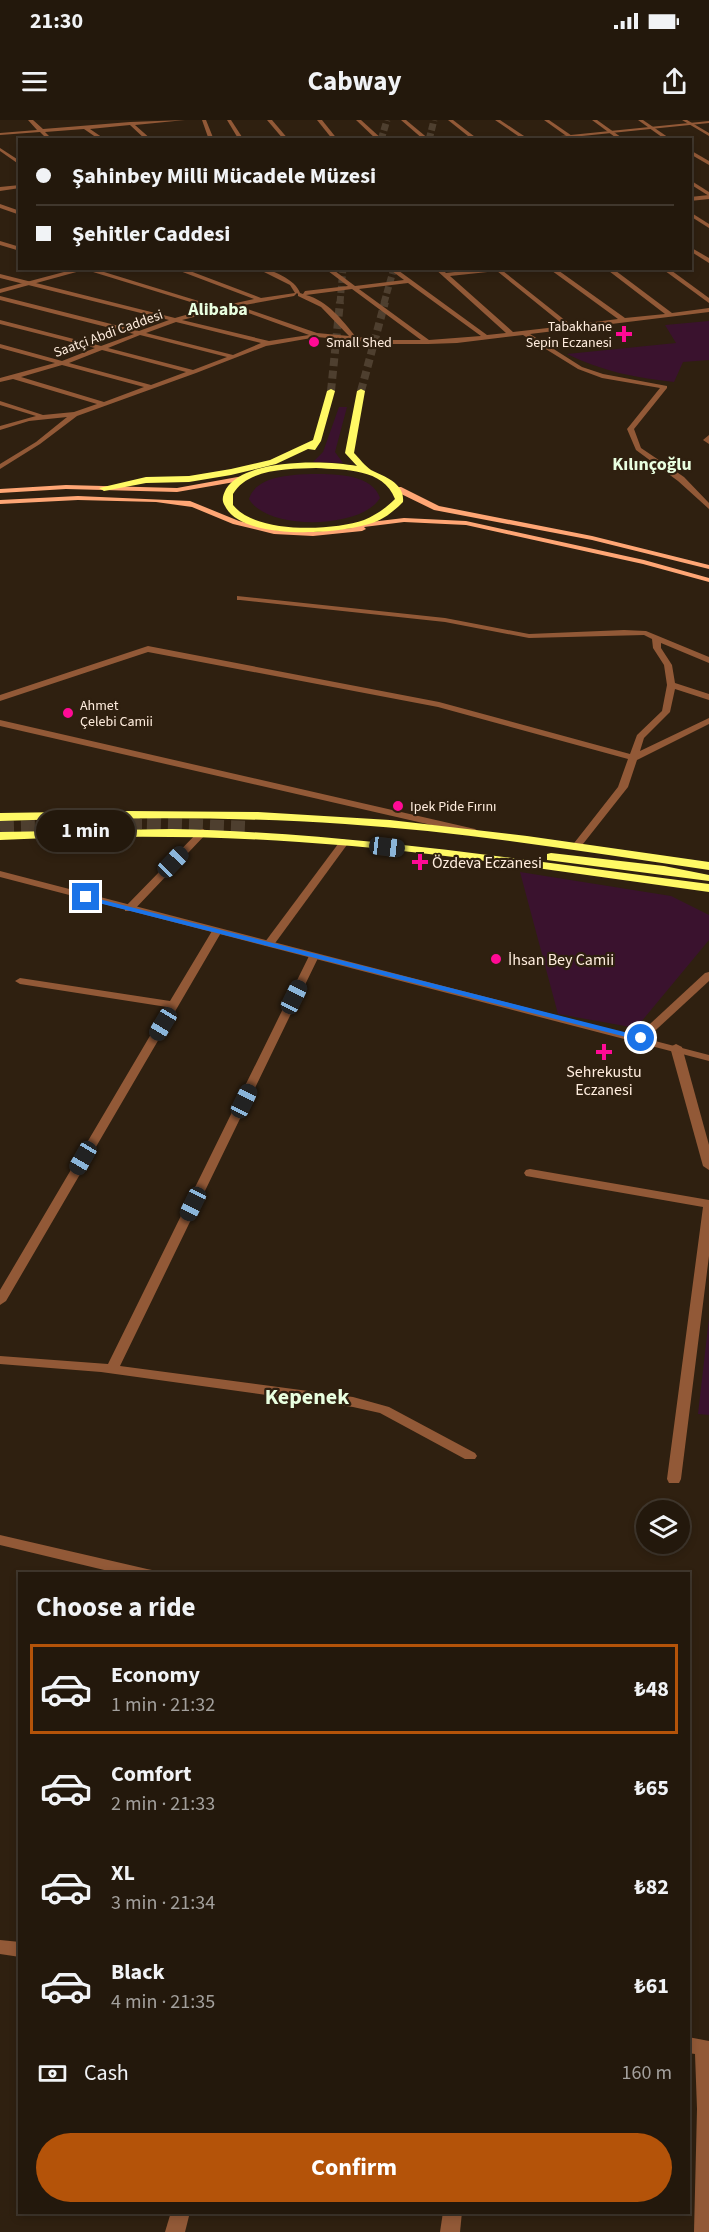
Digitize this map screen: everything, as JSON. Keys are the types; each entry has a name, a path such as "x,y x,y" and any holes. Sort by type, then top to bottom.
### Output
{"main road":[{"path":"288,466 308,453 317,441 331,391"},
{"path":"361,391 349,453 368,472"},
{"path":"104,488 146,480 189,479 231,472 273,462 317,441"},
{"path":"0,491 104,488 177,490 243,478 288,466 334,466 368,472 437,508 592,538 709,567"},
{"path":"243,478 230,488 227,499 230,509 245,518"},
{"path":"353,526 376,519 393,510 400,500 398,489"},
{"path":"0,502 78,498 190,503 295,529 404,520 466,523 644,562 709,580"},
{"path":"190,503 249,529 291,535 325,535 402,524 466,523"},
{"path":"0,817 153,813 259,815 347,820 501,837 709,866"},
{"path":"251,828 375,838 709,874"},
{"path":"0,836 109,831 203,832 345,842 709,888"},
{"path":"652,868 709,879"}],"street":[{"path":"30,120 49,138"},
{"path":"77,120 101,138"},
{"path":"0,134 85,128 129,122 183,120"},
{"path":"204,120 211,138"},
{"path":"229,120 241,138"},
{"path":"269,120 284,138"},
{"path":"319,120 334,138"},
{"path":"358,120 379,138"},
{"path":"403,120 426,138"},
{"path":"450,120 474,138"},
{"path":"497,120 524,138"},
{"path":"546,120 574,138"},
{"path":"594,120 620,138"},
{"path":"640,120 667,138"},
{"path":"684,120 709,135"},
{"path":"129,122 148,138"},
{"path":"537,138 709,122"},
{"path":"0,149 18,162"},
{"path":"692,153 709,163"},
{"path":"692,183 709,196"},
{"path":"0,189 18,186"},
{"path":"692,199 709,196"},
{"path":"0,206 18,212"},
{"path":"692,215 709,226"},
{"path":"0,243 16,248"},
{"path":"0,250 16,248"},
{"path":"692,250 709,249"},
{"path":"692,251 709,261"},
{"path":"0,291 82,270"},
{"path":"89,270 218,308"},
{"path":"180,270 262,300"},
{"path":"263,270 292,284 300,293 324,307 339,320 354,339"},
{"path":"330,270 429,342"},
{"path":"395,270 487,338"},
{"path":"439,270 510,334"},
{"path":"445,275 488,270"},
{"path":"497,270 570,327"},
{"path":"554,270 622,320"},
{"path":"611,270 670,314"},
{"path":"667,270 709,301"},
{"path":"0,276 269,343"},
{"name":"Saatçi Abdi Caddesi","path":"0,380 63,363 177,320 218,308 300,293 410,281"},
{"path":"0,298 234,357"},
{"path":"236,306 318,335 429,342 487,338 709,310"},
{"path":"0,322 194,372"},
{"path":"524,333 580,368 602,376 665,387 630,429 638,449 681,479 709,507"},
{"path":"0,428 28,418 75,414 269,343 318,335"},
{"path":"0,346 151,387"},
{"path":"0,373 104,405"},
{"path":"0,403 47,417"},
{"path":"0,467 38,443 75,414"},
{"path":"709,437 706,440 709,442"},
{"path":"240,598 446,620 529,636 646,633 709,660"},
{"path":"576,847 623,787 640,737 666,712 671,685 668,665 657,648 656,638"},
{"path":"0,698 148,649 439,705 633,759 709,721"},
{"path":"671,685 709,697"},
{"path":"0,723 501,837"},
{"path":"696,727 709,732"},
{"path":"129,909 203,832"},
{"path":"269,944 345,842"},
{"path":"0,874 129,909 676,1047 709,1058"},
{"path":"0,1301 217,931"},
{"path":"112,1370 315,956"},
{"path":"641,1038 709,975"},
{"path":"20,981 174,1005"},
{"path":"676,1047 709,1166"},
{"path":"530,1173 709,1206 674,1479"},
{"path":"0,1360 112,1370 353,1402 384,1410 470,1456"},
{"path":"0,1540 138,1572"},
{"path":"0,1947 18,1950"},
{"path":"690,2045 704,2047 707,2110 704,2232"},
{"path":"175,2232 180,2214"},
{"path":"450,2232 453,2214"}],"shaded area":[{"path":"709,321 709,360 683,362 674,382 619,373 567,354 676,343 665,325"},
{"path":"339,407 347,407 335,452 343,463 313,462 323,452"},
{"path":"340,475 360,479 376,490 380,498 370,508 354,516 314,522 275,517 259,509 249,499 253,491 266,481 284,476"},
{"path":"520,872 671,896 709,915 709,940 636,1028 558,1014"},
{"path":"709,1318 709,1415 698,1414"}],"tunnel":[{"path":"382,138 387,120"},
{"path":"430,138 434,120"},
{"path":"340,303 343,270"},
{"path":"384,303 393,270"},
{"path":"331,391 340,302"},
{"path":"361,391 385,302"},
{"path":"0,828 141,824"},
{"path":"141,824 251,828"}],"place":[{"name":"Tabakhane Sepin Eczanesi","path":"624,334"},
{"name":"Small Shed","path":"314,342"},
{"name":"Ahmet Çelebi Camii","path":"68,713"},
{"name":"Ipek Pide Fırını","path":"398,806"},
{"name":"Özdeva Eczanesi","path":"420,862"},
{"name":"İhsan Bey Camii","path":"496,959"},
{"name":"Sehrekustu Eczanesi","path":"604,1052"}],"district":[{"name":"Alibaba","path":"218,309"},
{"name":"Kılınçoğlu","path":"652,464"},
{"name":"Kepenek","path":"307,1396"}],"route":[{"path":"86,897 641,1038"}]}
